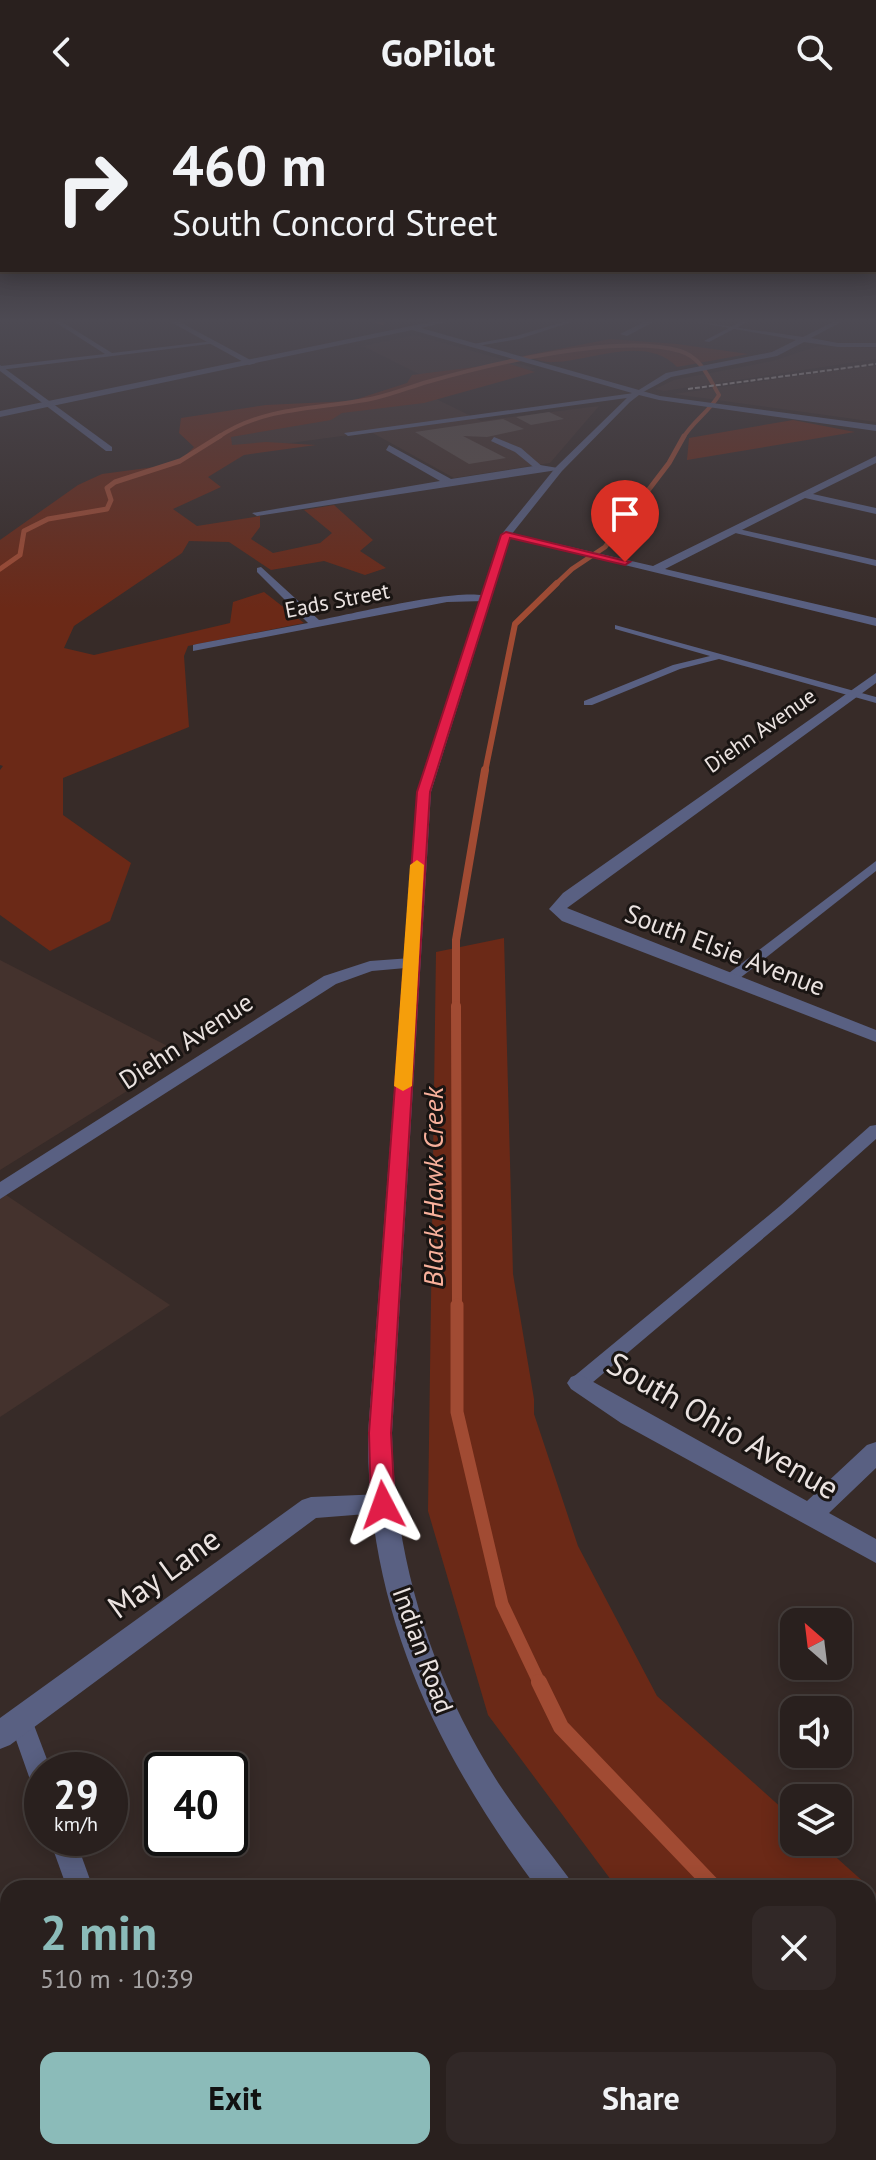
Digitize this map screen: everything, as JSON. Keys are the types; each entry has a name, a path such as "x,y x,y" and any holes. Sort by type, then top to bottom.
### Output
{"street":[{"path":"62,416 109,449"},
{"path":"348,433 474,416"},
{"name":"Indian Road","path":"551,1880 480,1781 437,1697 403,1605 386,1539 380,1433 424,792 506,535 550,469 611,416"},
{"path":"792,416 876,428"},
{"path":"389,448 450,483"},
{"path":"654,570 873,463"},
{"path":"257,513 550,469"},
{"path":"803,495 876,511"},
{"path":"506,535 876,622"},
{"path":"261,570 316,624"},
{"name":"Eads Street","path":"197,648 447,599 485,598"},
{"name":"Diehn Avenue","path":"557,909 569,896 876,677"},
{"name":"South Elsie Avenue","path":"557,909 568,917 876,1036"},
{"name":"Diehn Avenue","path":"0,1192 330,980 370,966 411,963"},
{"name":"South Ohio Avenue","path":"579,1383 630,1416 876,1552"},
{"path":"810,1515 876,1452"},
{"name":"May Lane","path":"11,1728 311,1508 383,1505"}],"lane":[{"path":"494,439 550,469"},
{"path":"734,530 876,563"},
{"path":"618,627 876,700"},
{"path":"588,703 677,667 720,657"},
{"path":"730,979 876,865"},
{"path":"579,1383 786,1210 876,1130"},
{"path":"11,1728 25,1752"},
{"path":"68,1856 77,1880"}],"shaded area":[{"path":"228,416 471,416 481,421 521,416 590,416 550,463 454,478 371,432 232,451 189,421"},
{"path":"337,416 331,420 231,437 232,445 266,442 316,445 244,455 208,477 221,487 173,509 197,526 260,516 260,527 251,539 273,553 320,543 332,533 304,510 334,505 373,540 360,551 386,568 365,575 324,561 271,570 229,542 189,541 182,553 74,626 64,648 94,655 230,623 233,602 264,592 304,623 188,646 184,656 189,727 63,778 63,815 131,863 110,921 50,951 0,915 0,770 3,766 0,765 0,540 78,485 102,474 177,464 194,447 179,433 181,418"},
{"path":"832,416 876,416 876,422"},
{"path":"793,420 855,432 687,460 689,438"},
{"path":"504,938 513,1274 534,1414 578,1546 657,1696 780,1806 780,1856 835,1856 861,1880 611,1880 488,1715 428,1511 436,952"},
{"path":"0,960 185,1055 0,1170"},
{"path":"0,1191 170,1305 0,1417"}],"building":[{"path":"557,416 564,419 531,425 516,417"},
{"path":"503,419 524,429 487,437 463,436 506,458 469,464 415,432"}],"waterway":[{"name":"Black Hawk Creek","path":"217,438 235,427 267,416"},
{"name":"Black Hawk Creek","path":"683,438 701,416"},
{"name":"Black Hawk Creek","path":"0,569 20,555 24,531 48,519 107,509 111,500 107,488 115,482 180,461 220,436"},
{"name":"Black Hawk Creek","path":"555,585 572,569 605,547 669,463 684,436"},
{"name":"Black Hawk Creek","path":"485,772 515,624 557,583"},
{"name":"Black Hawk Creek","path":"456,1006 456,940 485,770"},
{"name":"Black Hawk Creek","path":"456,1006 457,1307"},
{"name":"Black Hawk Creek","path":"457,1307 457,1412 502,1604 540,1684"},
{"name":"Black Hawk Creek","path":"539,1682 561,1727 707,1880"}],"slow traffic":[{"path":"403,1086 417,865"}],"route":[{"path":"383,1505 380,1433 424,792 506,535 625,562"}]}
